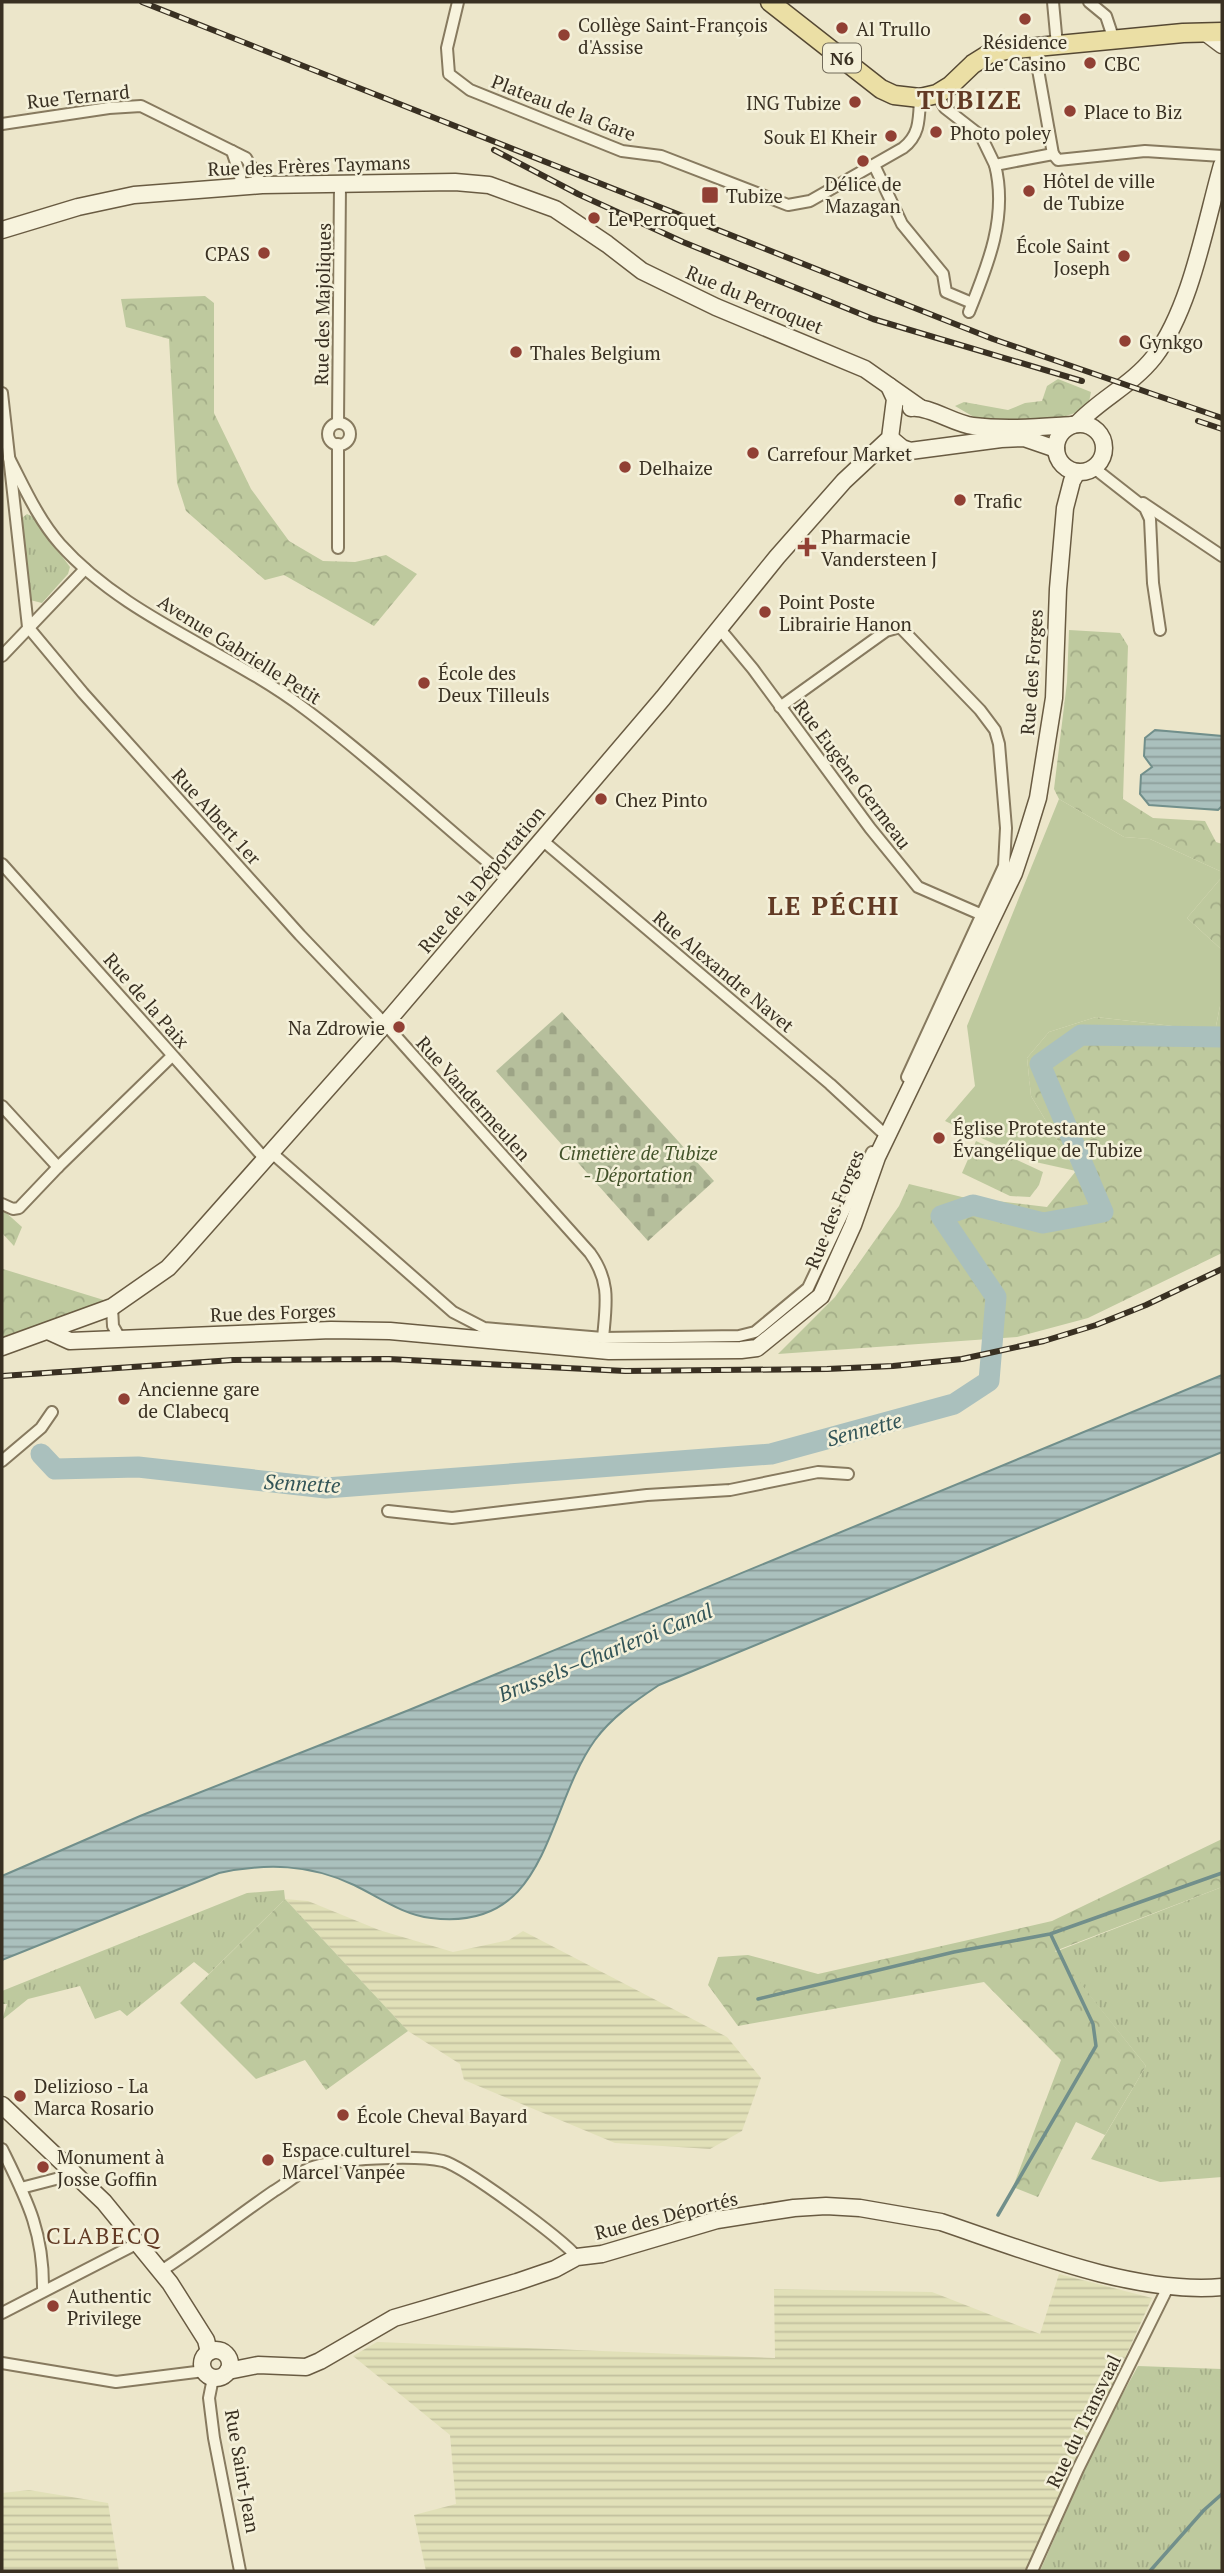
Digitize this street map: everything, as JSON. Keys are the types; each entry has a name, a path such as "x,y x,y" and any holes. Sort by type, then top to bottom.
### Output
{"main road":[{"name":"N6","path":"770,2 881,89 894,95 929,96"},
{"path":"929,96 950,86 973,64 989,54 1114,40 1217,36"},
{"path":"1108,400 1101,423 1103,454 1094,468 1077,472 1062,464 1056,449 1060,434 1136,376 1154,357 1183,305 1222,165"},
{"name":"Rue des Frères Taymans","path":"2,230 106,200 241,186 455,182 489,185 555,209 607,244"},
{"name":"Rue du Perroquet","path":"607,244 642,271 716,307 865,369 919,407"},
{"path":"889,386 895,399 890,438 902,448 910,451 1024,438 1056,449"},
{"path":"893,416 919,407 971,426 1018,428 1075,424 1092,427 1102,438"},
{"name":"Rue de la Déportation","path":"2,1347 112,1307 168,1268 384,1024 777,557 844,481 890,438"},
{"name":"Rue des Forges","path":"48,1331 71,1341 331,1330 390,1331 608,1351 757,1348 775,1335 821,1296 853,1225 882,1146 1014,873 1038,798 1052,710 1065,508 1077,472"},
{"name":"Rue Saint-Jean","path":"2,2105 104,2202 160,2270 206,2340 229,2360 215,2373 203,2359 218,2353"},
{"name":"Rue des Déportés","path":"215,2373 258,2365 306,2367 394,2318 517,2282 555,2269 577,2257 602,2254 717,2220 794,2208 860,2208 941,2222 1117,2277 1168,2287 1222,2287"},
{"name":"Rue des Déportés","path":"218,2353 258,2365"}],"street":[{"name":"Plateau de la Gare","path":"458,2 447,48 449,74 470,90 621,151 661,156 788,205 810,201 913,140 929,96"},
{"path":"1053,2 1057,45"},
{"path":"1089,2 1106,16 1114,40"},
{"path":"1034,47 1053,154 1058,160 1145,152 1222,165"},
{"path":"874,165 902,224 943,274 946,292 971,308 995,241 999,190 995,165 981,136 929,96"},
{"name":"Rue Ternard","path":"2,124 141,106 246,158 262,185"},
{"path":"232,151 241,186"},
{"path":"995,165 1053,154"},
{"name":"Rue des Majoliques","path":"338,548 338,444 348,440 350,432 346,425 338,423 340,185"},
{"path":"2,393 28,626"},
{"name":"Avenue Gabrielle Petit","path":"9,458 32,504 58,542 85,569 115,592 262,680 303,708 388,776 508,879"},
{"path":"1094,468 1222,556"},
{"path":"1132,496 1145,508 1150,519 1153,583 1160,630"},
{"path":"2,656 85,569"},
{"name":"Rue Albert 1er","path":"28,626 83,693 384,1024"},
{"name":"Rue des Forges","path":"268,1156 453,1312 484,1328 603,1338 739,1336 755,1332 808,1288 980,914 998,884 1004,866 1006,828 999,744 995,730 980,710 900,627 886,631 780,707"},
{"name":"Rue Eugène Germeau","path":"719,628 870,828 918,887 980,914"},
{"name":"Rue Alexandre Navet","path":"541,840 830,1084 881,1131"},
{"name":"Rue de la Paix","path":"2,864 172,1056 268,1156"},
{"name":"Rue des Forges","path":"998,884 1014,873"},
{"name":"Rue Vandermeulen","path":"384,1024 590,1252 605,1280 603,1338"},
{"path":"2,1203 13,1209 19,1208 172,1056"},
{"path":"2,1106 58,1167"},
{"path":"112,1307 113,1326 121,1340"},
{"name":"Rue des Forges","path":"462,1338 484,1328"},
{"path":"2,1461 41,1428 52,1412"},
{"path":"387,1511 452,1518 647,1496 730,1490 818,1472 848,1475"},
{"path":"2,2149 38,2227 43,2291"},
{"path":"160,2270 310,2169 343,2161 410,2158 446,2162 565,2243 577,2257"},
{"path":"21,2188 75,2174"},
{"path":"2,2313 138,2243"},
{"name":"Rue du Transvaal","path":"1032,2571 1078,2469 1168,2287"},
{"path":"2,2363 116,2382 215,2373"},
{"name":"Rue Saint-Jean","path":"215,2373 209,2398 214,2438 240,2571"}],"green space":[{"path":"205,296 214,303 214,413 251,489 289,541 323,561 355,562 386,555 417,574 374,626 284,575 265,580 186,511 177,483 169,339 126,327 121,299"},
{"path":"1058,379 1091,392 1089,402 1075,413 1060,418 1008,425 979,420 955,406 964,402 1008,410 1025,403 1042,401 1047,386"},
{"path":"27,514 33,517 70,567 68,574 42,603 30,600 22,521"},
{"path":"1069,630 1120,633 1128,646 1123,799 1153,818 1205,821 1216,842 1222,844 1222,872 1150,839 1124,837 1059,799 1054,789 1067,682"},
{"path":"1059,799 1124,837 1150,839 1222,872 1222,877 1187,918 1222,950 1222,996 1215,1031 1096,1017 1049,1032 1027,1058 1031,1096 1076,1171 1031,1161 945,1121 975,1086 967,1026"},
{"path":"1222,877 1222,950 1187,918"},
{"path":"1222,996 1222,1253 1088,1318 1017,1337 778,1354 835,1297 899,1206 909,1184 962,1197 1047,1207 1076,1171 1031,1096 1027,1058 1049,1032 1096,1017 1215,1031"},
{"name":"Cimetière de Tubize - Déportation","path":"562,1012 714,1181 648,1241 496,1071"},
{"path":"976,1141 1043,1172 1039,1185 1030,1197 1010,1196 962,1173"},
{"path":"2,1209 22,1227 14,1246 2,1233"},
{"path":"3,1269 107,1301 2,1337"},
{"path":"1222,1839 1222,1887 1055,1951 1146,2066 1105,2135 1076,2122 1038,2197 1013,2187 1061,2060 984,1982 738,2026 708,1985 718,1957 748,1955 818,1974 1052,1921"},
{"path":"1222,1887 1222,2177 1160,2182 1091,2159 1146,2066 1055,1952"},
{"path":"284,1890 285,1899 209,1974 194,1962 127,2016 120,2010 95,2019 80,1986 28,1999 2,2020 7,2004 2,2004 2,1991 247,1893"},
{"path":"285,1899 308,1901 379,1930 453,1952 509,1940 523,1931 727,2037 761,2078 742,2131 710,2149 615,2143 464,2080 460,2064 408,2031"},
{"path":"285,1899 408,2031 326,2090 305,2060 256,2079 180,2003"},
{"path":"1059,2274 1152,2298 1028,2571 426,2571 414,2515 456,2504 450,2435 353,2356 377,2342 775,2358 774,2289 932,2292 1040,2334"},
{"path":"1138,2366 1222,2369 1222,2571 1040,2571 1100,2435"},
{"path":"29,2490 108,2503 119,2571 2,2571 2,2493"}],"water":[{"path":"1155,730 1222,736 1222,806 1218,810 1149,805 1140,794 1141,775 1152,767 1144,756 1145,738"},
{"name":"Brussels–Charleroi Canal","path":"1222,1375 1222,1452 659,1685 633,1703 595,1740 578,1769 538,1861 522,1887 500,1907 470,1918 431,1918 401,1909 354,1885 321,1873 288,1867 254,1868 219,1873 2,1960 2,1876 140,1816 409,1710"}],"waterway":[{"name":"Sennette","path":"41,1454 55,1469 138,1467 326,1488 771,1454 954,1404 989,1381 996,1297 941,1216 973,1205 1043,1223 1103,1212 1040,1064 1081,1035 1222,1037"},
{"path":"758,1999 954,1952 1050,1934 1222,1873"},
{"path":"998,2215 1096,2046 1093,2024 1051,1935"},
{"path":"1150,2571 1204,2510 1222,2494"}],"railway":[{"path":"142,2 993,339 1222,418"},
{"path":"494,150 578,194 683,242 873,319 1082,381"},
{"path":"1198,421 1222,429"},
{"path":"2,1376 233,1360 389,1359 625,1371 893,1366 962,1359 1044,1341 1096,1325 1146,1305 1222,1269"}],"place":[{"name":"Résidence Le Casino","path":"1025,19"},
{"name":"Al Trullo","path":"842,28"},
{"name":"Collège Saint-François d'Assise","path":"564,35"},
{"name":"CBC","path":"1090,63"},
{"name":"ING Tubize","path":"855,102"},
{"name":"Place to Biz","path":"1070,111"},
{"name":"Photo poley","path":"936,132"},
{"name":"Souk El Kheir","path":"891,136"},
{"name":"Délice de Mazagan","path":"863,161"},
{"name":"Hôtel de ville de Tubize","path":"1029,191"},
{"name":"Tubize","path":"710,195"},
{"name":"Le Perroquet","path":"594,218"},
{"name":"CPAS","path":"264,253"},
{"name":"École Saint Joseph","path":"1124,256"},
{"name":"Gynkgo","path":"1125,341"},
{"name":"Thales Belgium","path":"516,352"},
{"name":"Carrefour Market","path":"753,453"},
{"name":"Delhaize","path":"625,467"},
{"name":"Trafic","path":"960,500"},
{"name":"Pharmacie Vandersteen J","path":"807,547"},
{"name":"Point Poste Librairie Hanon","path":"765,612"},
{"name":"École des Deux Tilleuls","path":"424,683"},
{"name":"Chez Pinto","path":"601,799"},
{"name":"Na Zdrowie","path":"399,1027"},
{"name":"Église Protestante Évangélique de Tubize","path":"939,1138"},
{"name":"Ancienne gare de Clabecq","path":"124,1399"},
{"name":"Delizioso - La Marca Rosario","path":"20,2096"},
{"name":"École Cheval Bayard","path":"343,2115"},
{"name":"Espace culturel Marcel Vanpée","path":"268,2160"},
{"name":"Monument à Josse Goffin","path":"43,2167"},
{"name":"Authentic Privilege","path":"53,2306"}],"district":[{"name":"TUBIZE","path":"970,99"},
{"name":"LE PÉCHI","path":"834,905"},
{"name":"CLABECQ","path":"104,2235"}]}
